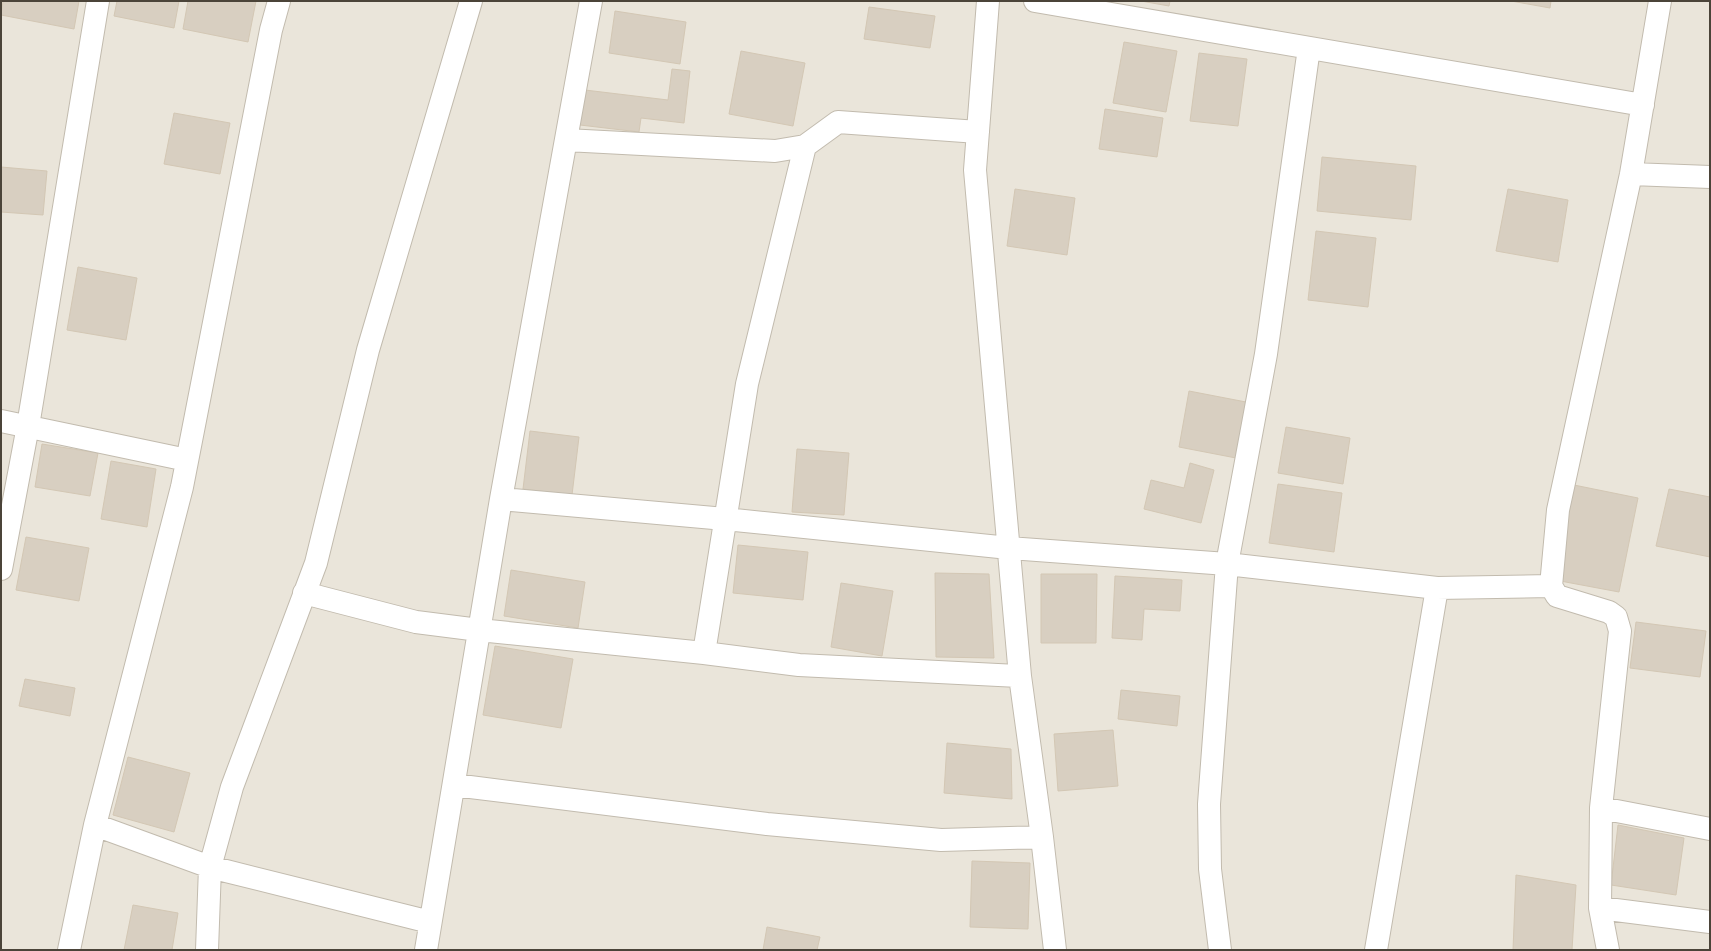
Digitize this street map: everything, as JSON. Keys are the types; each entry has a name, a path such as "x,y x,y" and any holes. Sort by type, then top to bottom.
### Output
{"street":[{"path":"1,569 28,426 98,1"},
{"path":"69,950 95,825 182,487 270,38 279,1"},
{"path":"207,950 210,867 232,787 316,563 368,350 471,1"},
{"path":"426,950 501,499 591,1"},
{"path":"988,1 975,170 1020,676 1042,837 1055,950"},
{"path":"1035,1 1643,105"},
{"path":"1608,950 1600,908 1601,808 1620,631 1616,618 1609,612 1557,596 1550,586 1558,510 1631,174 1660,1"},
{"path":"1220,950 1210,869 1208,804 1227,564 1266,354 1310,48"},
{"path":"566,140 774,151 805,146 838,122 978,132"},
{"path":"704,653 747,384 805,146"},
{"path":"1631,174 1710,177"},
{"path":"1,421 187,460"},
{"path":"501,499 725,519 1009,548 1227,564 1437,588 1550,586"},
{"path":"1376,950 1437,588"},
{"path":"304,593 416,622 479,630 704,653 799,665 1020,676"},
{"path":"454,785 767,824 925,839 941,840 1042,837"},
{"path":"1601,808 1710,829"},
{"path":"95,825 210,867 430,922"},
{"path":"1600,908 1710,922"}],"shaded area":[{"path":"1,1 1710,1 1710,950 1,950"}],"building":[{"path":"3,1 79,1 74,29 1,15"},
{"path":"117,1 179,1 174,28 114,16"},
{"path":"188,1 256,1 248,42 183,29"},
{"path":"1141,1 1170,1 1169,6"},
{"path":"1511,1 1551,1 1550,8"},
{"path":"869,7 935,16 930,48 864,39"},
{"path":"615,11 686,22 680,64 609,53"},
{"path":"1124,42 1177,51 1166,112 1113,103"},
{"path":"741,51 805,63 793,126 729,114"},
{"path":"1199,53 1247,59 1238,126 1190,121"},
{"path":"672,69 690,71 684,123 641,118 639,132 580,125 585,90 668,100"},
{"path":"1105,109 1163,118 1157,157 1099,149"},
{"path":"174,113 230,123 220,174 164,164"},
{"path":"1322,157 1416,166 1411,220 1317,211"},
{"path":"1,167 47,171 43,215 1,212"},
{"path":"1015,189 1075,198 1067,255 1007,246"},
{"path":"1508,189 1568,200 1558,262 1496,251"},
{"path":"1316,231 1376,238 1368,307 1308,300"},
{"path":"78,267 137,278 126,340 67,330"},
{"path":"1189,391 1246,402 1236,458 1179,447"},
{"path":"1286,427 1350,438 1343,484 1278,473"},
{"path":"530,431 579,437 572,495 523,489"},
{"path":"42,444 98,453 90,496 35,487"},
{"path":"797,449 849,453 844,515 792,512"},
{"path":"111,461 156,469 147,527 101,519"},
{"path":"1190,463 1214,470 1201,523 1144,509 1151,480 1184,488"},
{"path":"1278,484 1342,493 1334,552 1269,543"},
{"path":"1574,485 1638,498 1619,592 1555,580"},
{"path":"1669,489 1710,497 1710,557 1656,546"},
{"path":"26,537 89,548 79,601 16,590"},
{"path":"738,545 808,552 803,600 733,593"},
{"path":"511,570 585,582 578,628 504,616"},
{"path":"935,573 989,574 994,658 936,657"},
{"path":"1041,574 1097,574 1096,643 1041,643"},
{"path":"1115,576 1182,580 1180,611 1144,609 1142,640 1112,638"},
{"path":"841,583 893,591 882,656 831,647"},
{"path":"1636,622 1706,631 1700,677 1630,668"},
{"path":"495,646 573,659 561,728 483,715"},
{"path":"25,679 75,688 70,716 19,706"},
{"path":"1121,690 1180,696 1177,726 1118,719"},
{"path":"1113,730 1118,786 1058,791 1054,734"},
{"path":"947,743 1011,749 1012,799 944,793"},
{"path":"128,757 190,773 174,832 113,815"},
{"path":"1618,825 1684,838 1676,895 1611,885"},
{"path":"972,861 1030,863 1028,929 970,927"},
{"path":"1516,875 1576,885 1572,950 1513,950"},
{"path":"133,905 178,913 172,950 124,950"},
{"path":"767,927 820,937 817,950 763,950"}]}
